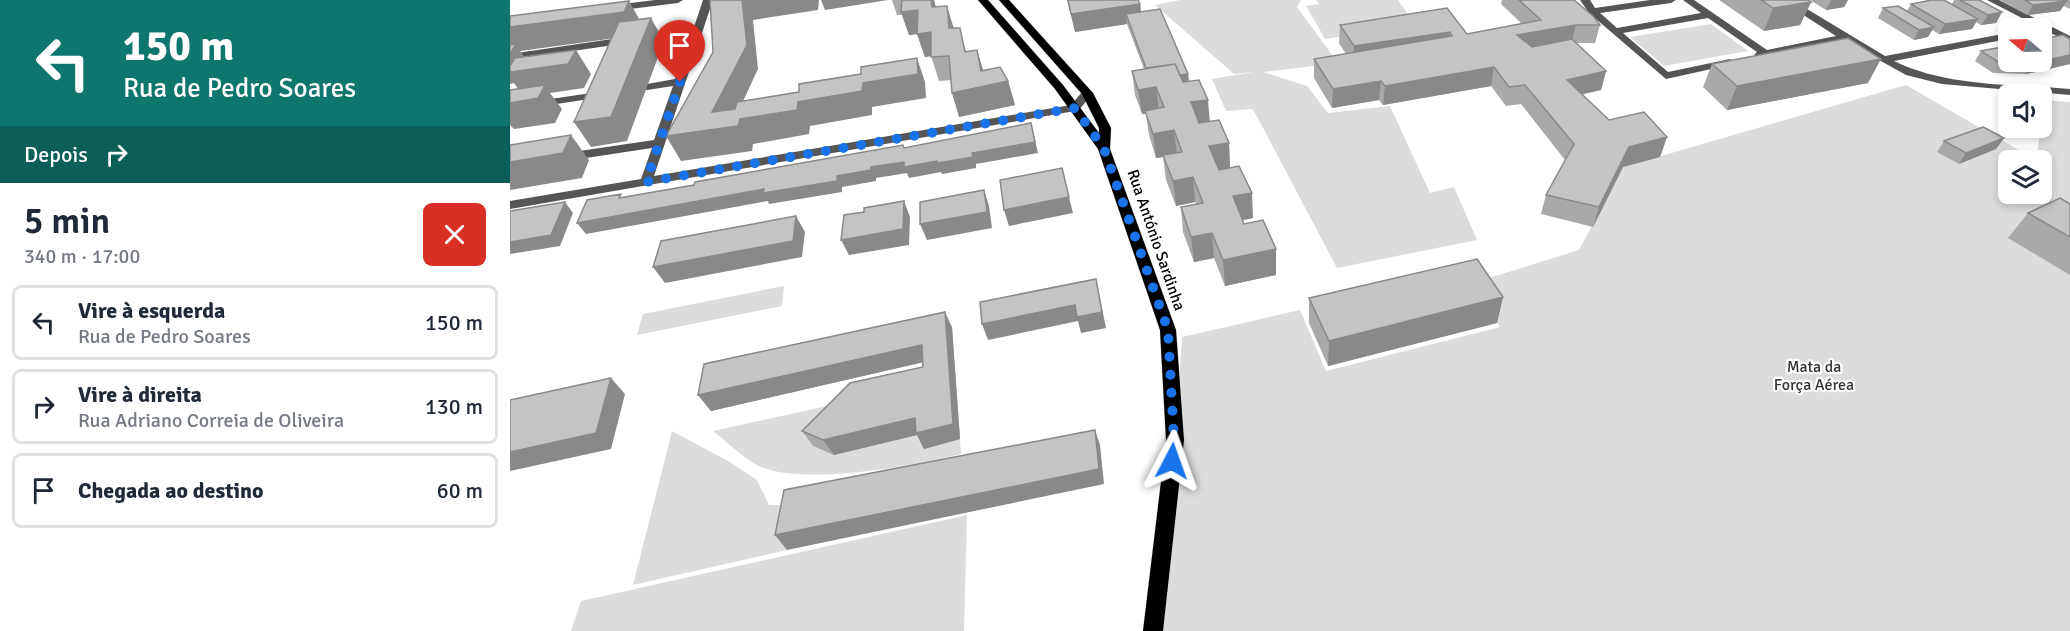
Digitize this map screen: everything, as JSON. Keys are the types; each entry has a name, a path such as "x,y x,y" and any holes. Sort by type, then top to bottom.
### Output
{"main road":[{"name":"Rua António Sardinha","path":"983,0 1075,108 1104,149 1168,330 1174,440 1153,631"},
{"name":"Rua António Sardinha","path":"1004,0 1087,93 1105,128 1104,149"}],"street":[{"path":"600,10 678,0"},
{"path":"646,182 708,0"},
{"path":"1585,0 1592,11 1666,76 1844,37"},
{"path":"1592,11 1671,0"},
{"path":"1688,0 1766,54"},
{"path":"1785,0 1883,60 1910,73 1942,81 2070,92"},
{"path":"1992,0 2025,18"},
{"path":"1615,32 1709,15"},
{"path":"2052,28 2069,25"},
{"path":"510,57 697,30"},
{"path":"2052,32 2070,40"},
{"path":"1883,60 1998,38"},
{"path":"647,87 680,82"},
{"path":"524,106 614,92"},
{"path":"510,205 1075,108 1087,93"},
{"path":"554,159 659,143"}],"green space":[{"path":"1180,0 1301,0 1297,7 1338,63 1263,72 1307,86 1328,113 1390,106 1430,193 1454,187 1477,240 1337,268 1253,109 1226,111 1212,79 1253,72 1234,74 1155,5"},
{"path":"1316,0 1398,0 1416,25 1325,39 1306,6 1319,4"},
{"path":"1711,24 1748,51 1664,66 1630,37"},
{"name":"Mata da Força Aérea","path":"1906,85 2019,150 1998,150 1998,204 2052,204 2052,150 2037,150 2039,138 2052,138 2052,101 2070,102 2070,631 1163,631 1182,337 1300,310 1326,371 1500,327 1473,283 1579,250 1623,167"},
{"path":"784,286 782,306 637,335 643,314"},
{"path":"859,399 834,455 923,433 960,439 961,454 887,469 800,474 776,471 757,465 713,431"},
{"path":"672,431 728,461 757,480 769,505 795,505 787,550 633,585"},
{"path":"967,515 964,631 571,631 581,601"}],"building":[{"path":"710,0 742,0 747,45 712,112 735,109 737,102 799,92 799,84 861,74 861,67 917,58 918,74 863,83 862,91 798,102 797,110 740,119 738,126 666,136 713,52"},
{"path":"902,0 931,0 932,7 947,6 949,28 960,28 965,52 977,50 981,71 1000,67 1008,81 952,93 949,56 931,57 931,32 917,34 918,10 901,12"},
{"path":"1068,0 1138,0 1140,4 1071,14"},
{"path":"1519,0 1574,0 1593,16 1600,25 1576,25 1517,35 1532,47 1572,39 1606,71 1567,80 1609,120 1644,112 1667,137 1629,147 1599,207 1546,195 1574,144 1525,85 1509,87 1494,67 1385,86 1381,81 1333,89 1314,59 1452,36 1450,32 1354,46 1340,25 1447,8 1467,34 1541,20"},
{"path":"1761,0 1808,0 1811,2 1773,8"},
{"path":"1944,0 1978,19 1945,24 1911,4"},
{"path":"1960,0 1979,0 2002,12 1988,15"},
{"path":"2025,0 2066,0 2067,1 2033,5"},
{"path":"629,1 624,12 510,27 510,16"},
{"path":"1898,6 1934,27 1919,30 1883,8"},
{"path":"1160,9 1188,74 1180,75 1175,64 1146,68 1126,14"},
{"path":"651,18 611,117 574,122 619,22"},
{"path":"2063,35 2070,39 2070,55 2052,59 2052,37"},
{"path":"1848,38 1881,59 1737,86 1712,64"},
{"path":"516,44 510,54 510,45"},
{"path":"1998,48 1998,62 1981,51"},
{"path":"576,50 568,64 510,72 510,66 515,58"},
{"path":"1175,64 1183,82 1199,80 1208,100 1191,102 1199,123 1219,120 1229,143 1209,146 1219,170 1239,166 1252,193 1233,196 1244,224 1263,220 1276,249 1223,260 1212,233 1191,237 1181,207 1203,203 1193,177 1173,181 1163,155 1182,152 1174,130 1153,134 1145,111 1164,107 1156,87 1138,90 1132,71"},
{"path":"545,85 538,98 510,103 510,90"},
{"path":"1031,123 1035,142 972,153 973,157 904,167 904,162 871,167 871,170 837,176 837,181 763,193 764,189 577,223 587,200 621,194 619,198 694,185 695,182 903,145 904,148"},
{"path":"1983,127 1998,135 1998,138 2004,138 1966,153 1944,141"},
{"path":"571,135 563,153 510,162 510,145"},
{"path":"1062,168 1069,197 1004,210 1000,180"},
{"path":"984,190 987,212 920,224 920,202"},
{"path":"2060,198 2070,204 2070,237 2028,213 2052,204"},
{"path":"904,201 903,229 841,240 844,215 864,212 864,208"},
{"path":"565,202 551,235 510,242 510,211"},
{"path":"796,216 793,241 653,267 661,241"},
{"path":"1477,259 1503,297 1329,341 1309,298"},
{"path":"1096,279 1102,312 1077,317 1075,305 982,324 980,302"},
{"path":"945,312 953,424 916,433 915,418 823,440 802,431 850,383 923,367 922,345 698,395 704,364"},
{"path":"611,378 596,433 510,452 510,400"},
{"path":"1095,430 1099,469 775,535 784,490"}],"route":[{"path":"680,82 646,182 1075,108 1104,149 1168,330 1174,440 1172,461"}]}
